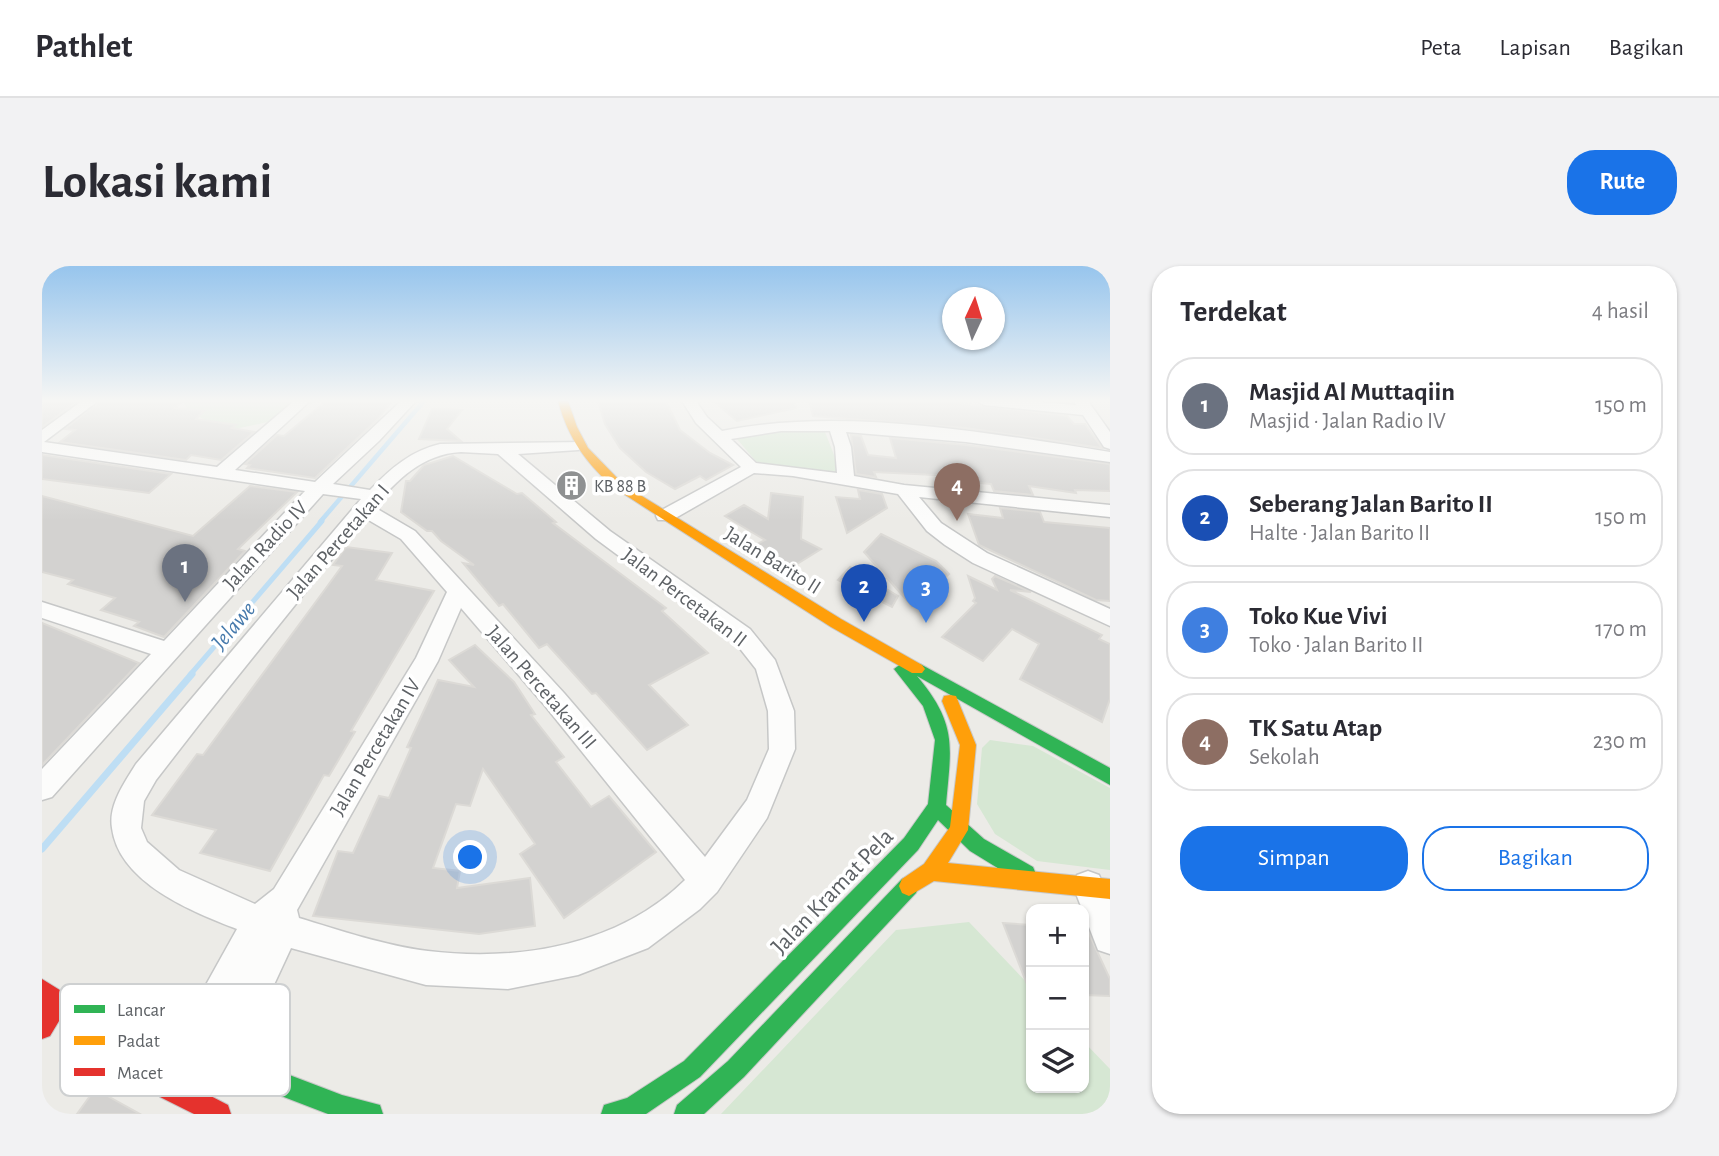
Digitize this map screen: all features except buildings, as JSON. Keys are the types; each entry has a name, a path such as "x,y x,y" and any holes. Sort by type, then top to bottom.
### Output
{"street":[{"path":"221,473 258,441"},
{"name":"Jalan Radio IV","path":"42,788 166,650 371,441"},
{"name":"Jalan Barito II","path":"576,441 605,475 756,575 1044,742 1110,777"},
{"path":"725,441 751,468"},
{"path":"841,441 846,480"},
{"path":"1006,441 1110,457"},
{"name":"Jalan Percetakan I","path":"275,917 211,903 168,881 136,852 126,828 130,799 146,772 365,500 403,468 434,450 453,447 502,449 578,445"},
{"path":"42,447 221,473 365,500"},
{"name":"Jalan Percetakan II","path":"275,917 426,968 508,972 578,958 636,936 689,898 706,881 757,809 782,749 781,711 767,666 743,635 603,535 502,449"},
{"path":"665,516 751,468 904,490 1110,511"},
{"path":"904,490 934,527 952,541 980,558 1100,611 1110,618"},
{"name":"Jalan Percetakan III","path":"365,500 408,535 635,792 706,881"},
{"name":"Jalan Percetakan IV","path":"241,984 275,917 426,661 458,591"},
{"path":"42,610 166,650"},
{"name":"Jalan Kramat Pela","path":"613,1114 632,1109 692,1069 911,844 937,806 943,740 930,703 908,674 878,646"},
{"path":"686,1114 736,1069 912,883 931,871 959,830 968,745 964,730 941,683"},
{"path":"943,740 964,730 989,728 1044,742"},
{"path":"937,806 959,830 999,859 1035,880"},
{"path":"931,871 1099,887 1110,938"},
{"path":"42,990 58,1000 42,1028"},
{"path":"290,1087 342,1107 371,1114"},
{"path":"184,1096 219,1114"}],"green space":[{"path":"738,441 828,441 842,475 759,465"},
{"path":"990,740 1033,746 1110,788 1110,870 1037,861 995,834 977,804 982,748"},
{"path":"969,922 1026,982 1026,1093 1089,1093 1089,1047 1110,1069 1110,1114 721,1114 896,930"}],"waterway":[{"name":"Jelawe","path":"320,522 390,441"},
{"name":"Jelawe","path":"190,675 322,521"},
{"name":"Jelawe","path":"42,849 192,674"}],"traffic: fast":[{"path":"613,1114 632,1109 692,1069 911,844 937,806 943,740 930,703 902,669"},
{"path":"917,669 1110,777"},
{"path":"943,812 977,845 1026,874"},
{"path":"686,1114 736,1069 909,886"},
{"path":"290,1087 342,1107 371,1114"}],"traffic: slow":[{"path":"578,441 600,469 620,487 836,623 917,669"},
{"path":"909,886 931,871 959,830 968,745 950,701"},
{"path":"931,871 1110,889"}],"traffic: jam":[{"path":"42,990 60,1001"},
{"path":"42,1028 58,1000"},
{"path":"184,1096 219,1114"}],"place":[{"name":"KB 88 B","path":"571,486"},
{"name":"TK Satu Atap","path":"957,521"},
{"name":"Masjid Al Muttaqiin","path":"185,602"},
{"name":"Seberang Jalan Barito II","path":"864,622"},
{"name":"Toko Kue Vivi","path":"926,623"}]}
